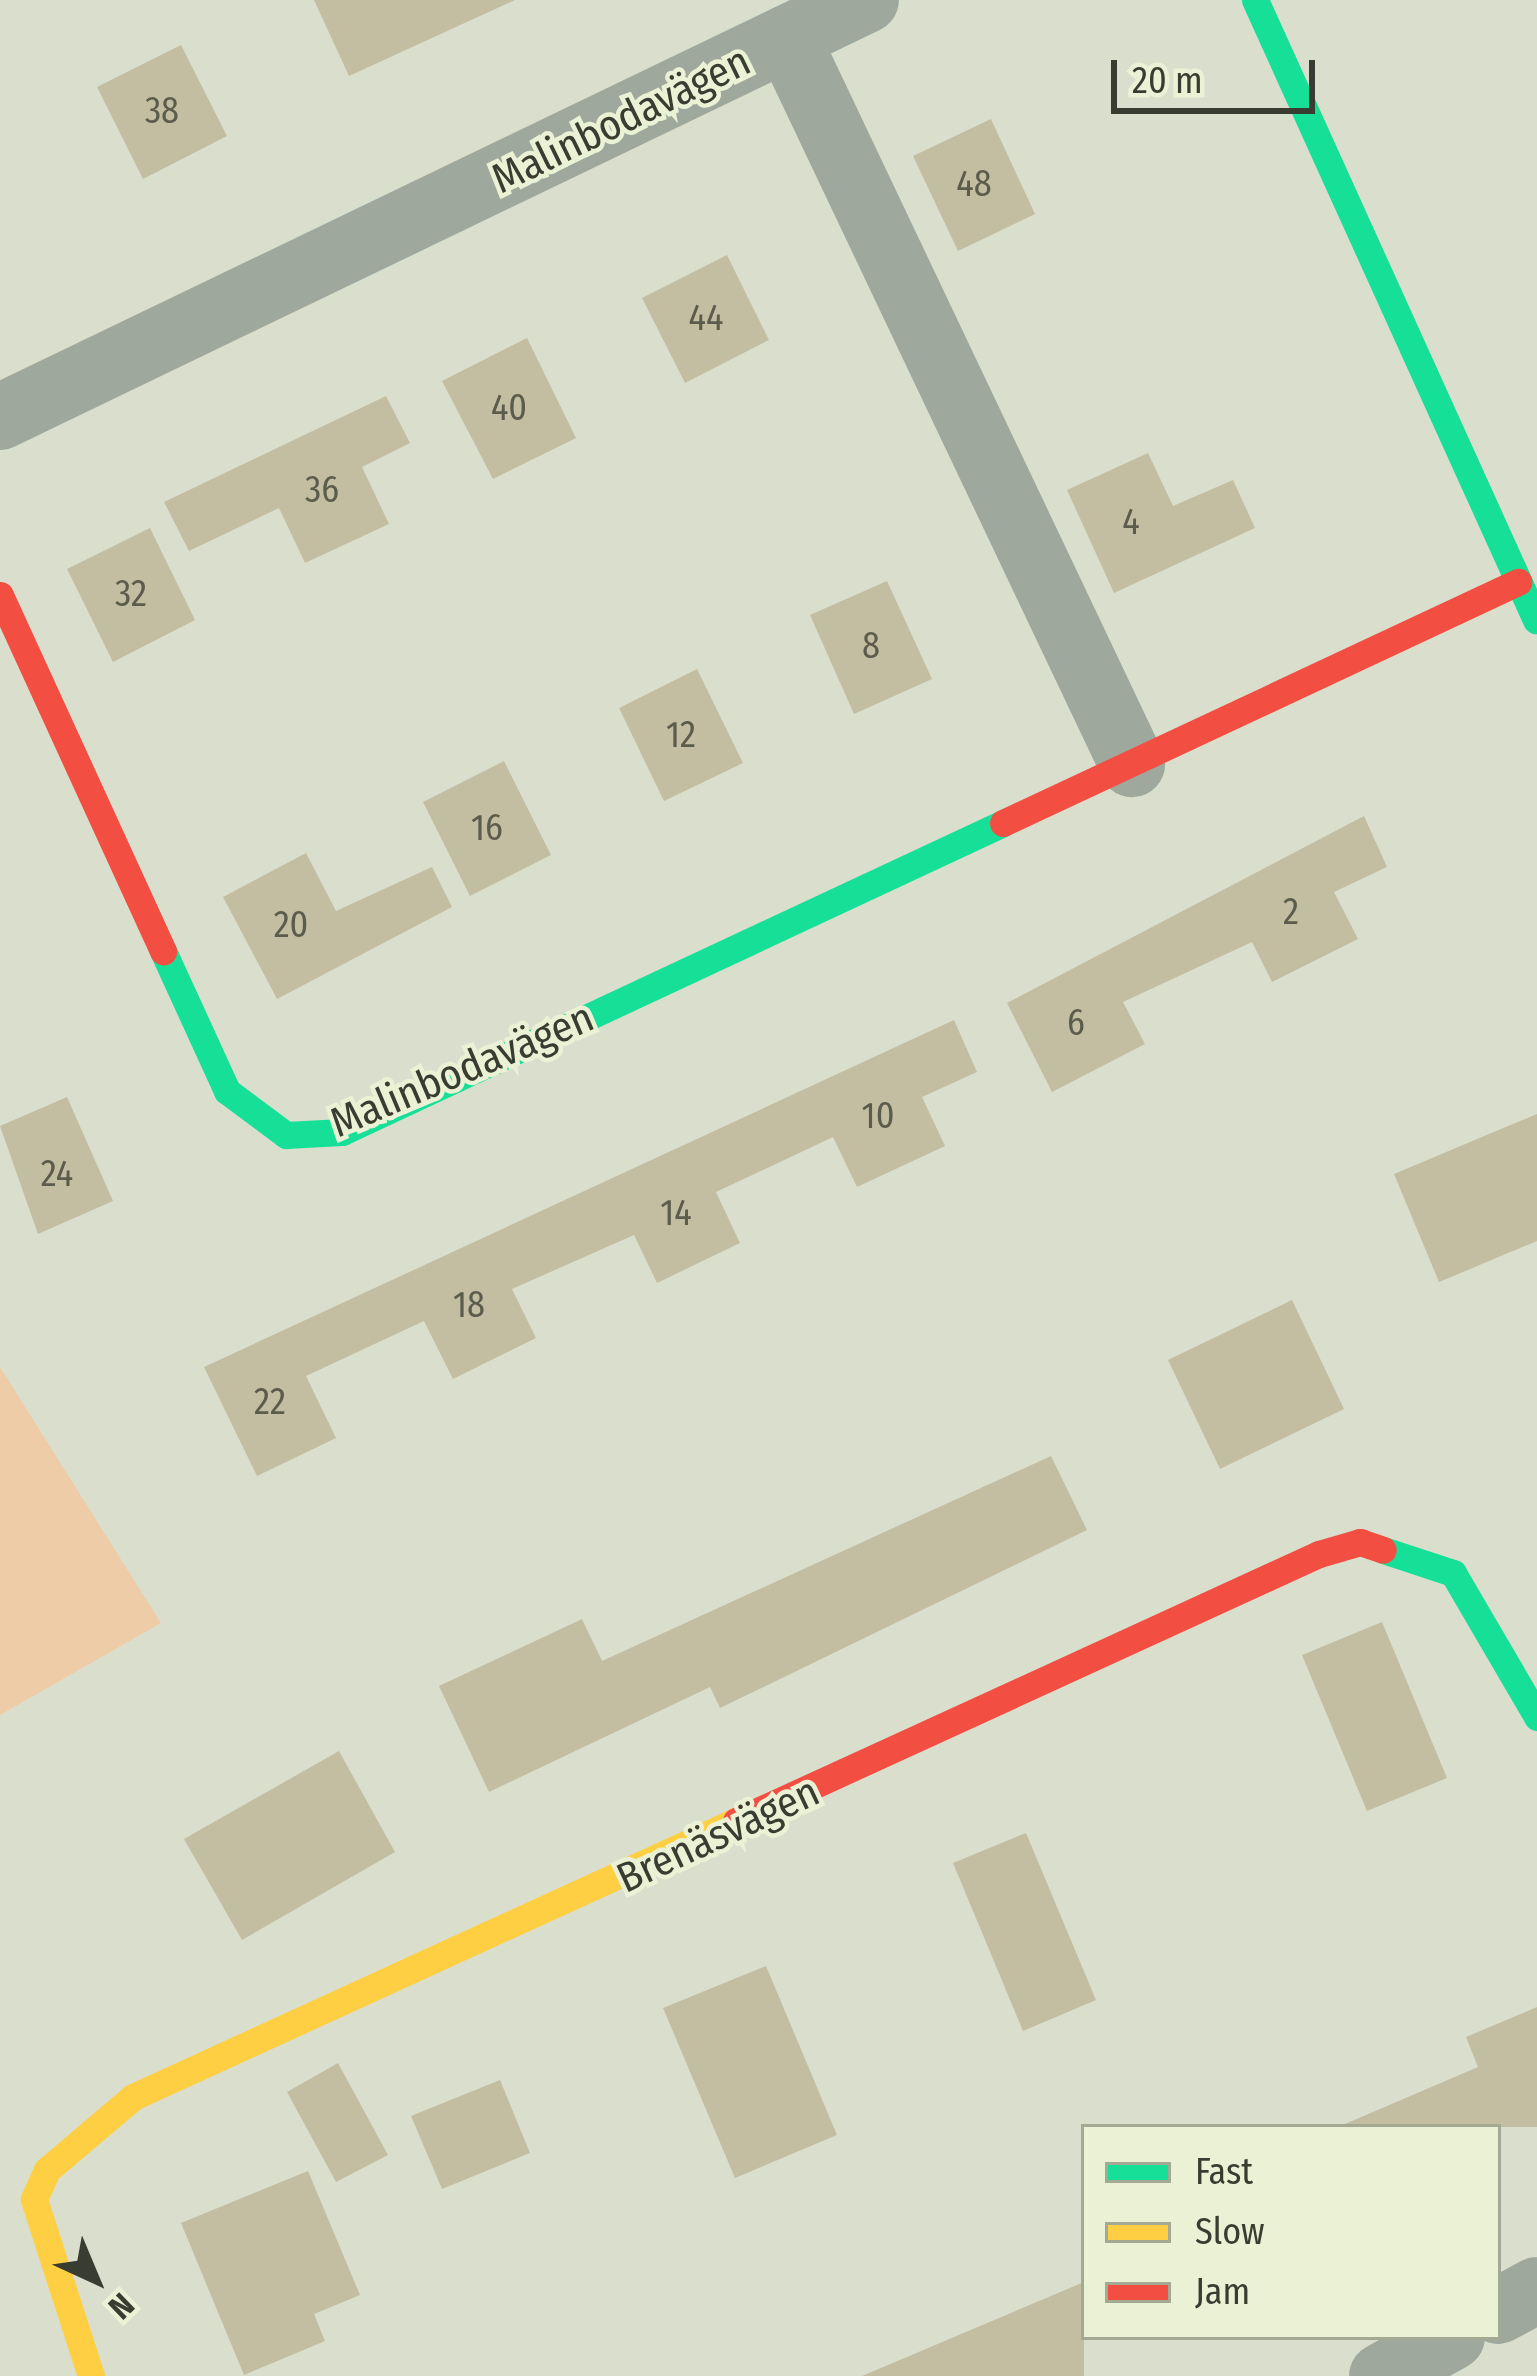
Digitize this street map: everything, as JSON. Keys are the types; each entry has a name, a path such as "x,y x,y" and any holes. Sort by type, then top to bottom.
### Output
{"street":[{"name":"Malinbodavägen","path":"0,417 866,0"},
{"path":"1256,0 1537,622"},
{"name":"Malinbodavägen","path":"787,38 1132,764"},
{"name":"Malinbodavägen","path":"0,595 227,1090 286,1135 342,1132 1518,582"},
{"name":"Brenäsvägen","path":"91,2376 34,2199 47,2170 133,2097 1319,1554 1360,1542 1454,1573 1537,1717"},
{"path":"1501,2309 1537,2290"},
{"path":"1382,2376 1447,2340"}],"shaded area":[{"path":"0,1367 161,1623 0,1715"}],"building":[{"path":"314,0 515,0 349,76"},
{"path":"181,45 227,136 143,179 97,87"},
{"path":"991,119 1035,214 958,251 913,156"},
{"path":"727,255 769,340 685,383 642,298"},
{"path":"527,338 576,438 493,479 442,381"},
{"path":"386,396 410,443 362,467 389,524 305,563 279,508 189,551 164,502"},
{"path":"1148,453 1173,506 1233,480 1255,528 1114,593 1067,490"},
{"path":"150,528 195,620 113,662 67,569"},
{"path":"887,581 932,679 854,714 810,615"},
{"path":"697,669 743,763 664,801 619,708"},
{"path":"504,761 551,855 470,896 423,802"},
{"path":"1364,816 1387,867 1334,892 1358,939 1272,982 1252,942 1123,1002 1145,1044 1052,1092 1007,1003"},
{"path":"306,853 336,911 432,867 452,907 277,999 223,897"},
{"path":"954,1020 977,1072 922,1097 945,1146 857,1187 833,1137 716,1192 740,1243 657,1283 634,1235 512,1289 536,1338 453,1379 424,1321 306,1376 336,1438 257,1476 204,1367"},
{"path":"67,1097 113,1201 38,1234 0,1126"},
{"path":"1537,1114 1537,1241 1439,1282 1394,1174"},
{"path":"1292,1300 1344,1409 1220,1469 1168,1360"},
{"path":"1051,1456 1087,1530 720,1708 710,1687 489,1792 439,1686 582,1619 602,1661"},
{"path":"1382,1622 1447,1778 1367,1811 1302,1655"},
{"path":"339,1751 395,1852 242,1940 184,1839"},
{"path":"1026,1833 1096,2000 1023,2031 953,1863"},
{"path":"766,1966 837,2135 735,2178 663,2008"},
{"path":"1537,2007 1537,2127 1345,2124 1478,2067 1466,2037"},
{"path":"338,2063 388,2155 336,2182 287,2092"},
{"path":"500,2080 530,2153 442,2189 411,2116"},
{"path":"308,2171 360,2295 314,2314 325,2341 244,2375 181,2223"},
{"path":"1081,2283 1084,2376 862,2376"}],"traffic: fast":[{"path":"1255,0 1536,620"},
{"path":"163,951 227,1091 286,1135 342,1132 1003,823"},
{"path":"1383,1550 1453,1573 1537,1717"}],"traffic: slow":[{"path":"91,2376 34,2199 47,2170 133,2097 736,1821"}],"traffic: jam":[{"path":"1003,823 1518,582"},
{"path":"0,595 163,951"},
{"path":"736,1821 1319,1554 1360,1542 1383,1550"}]}
